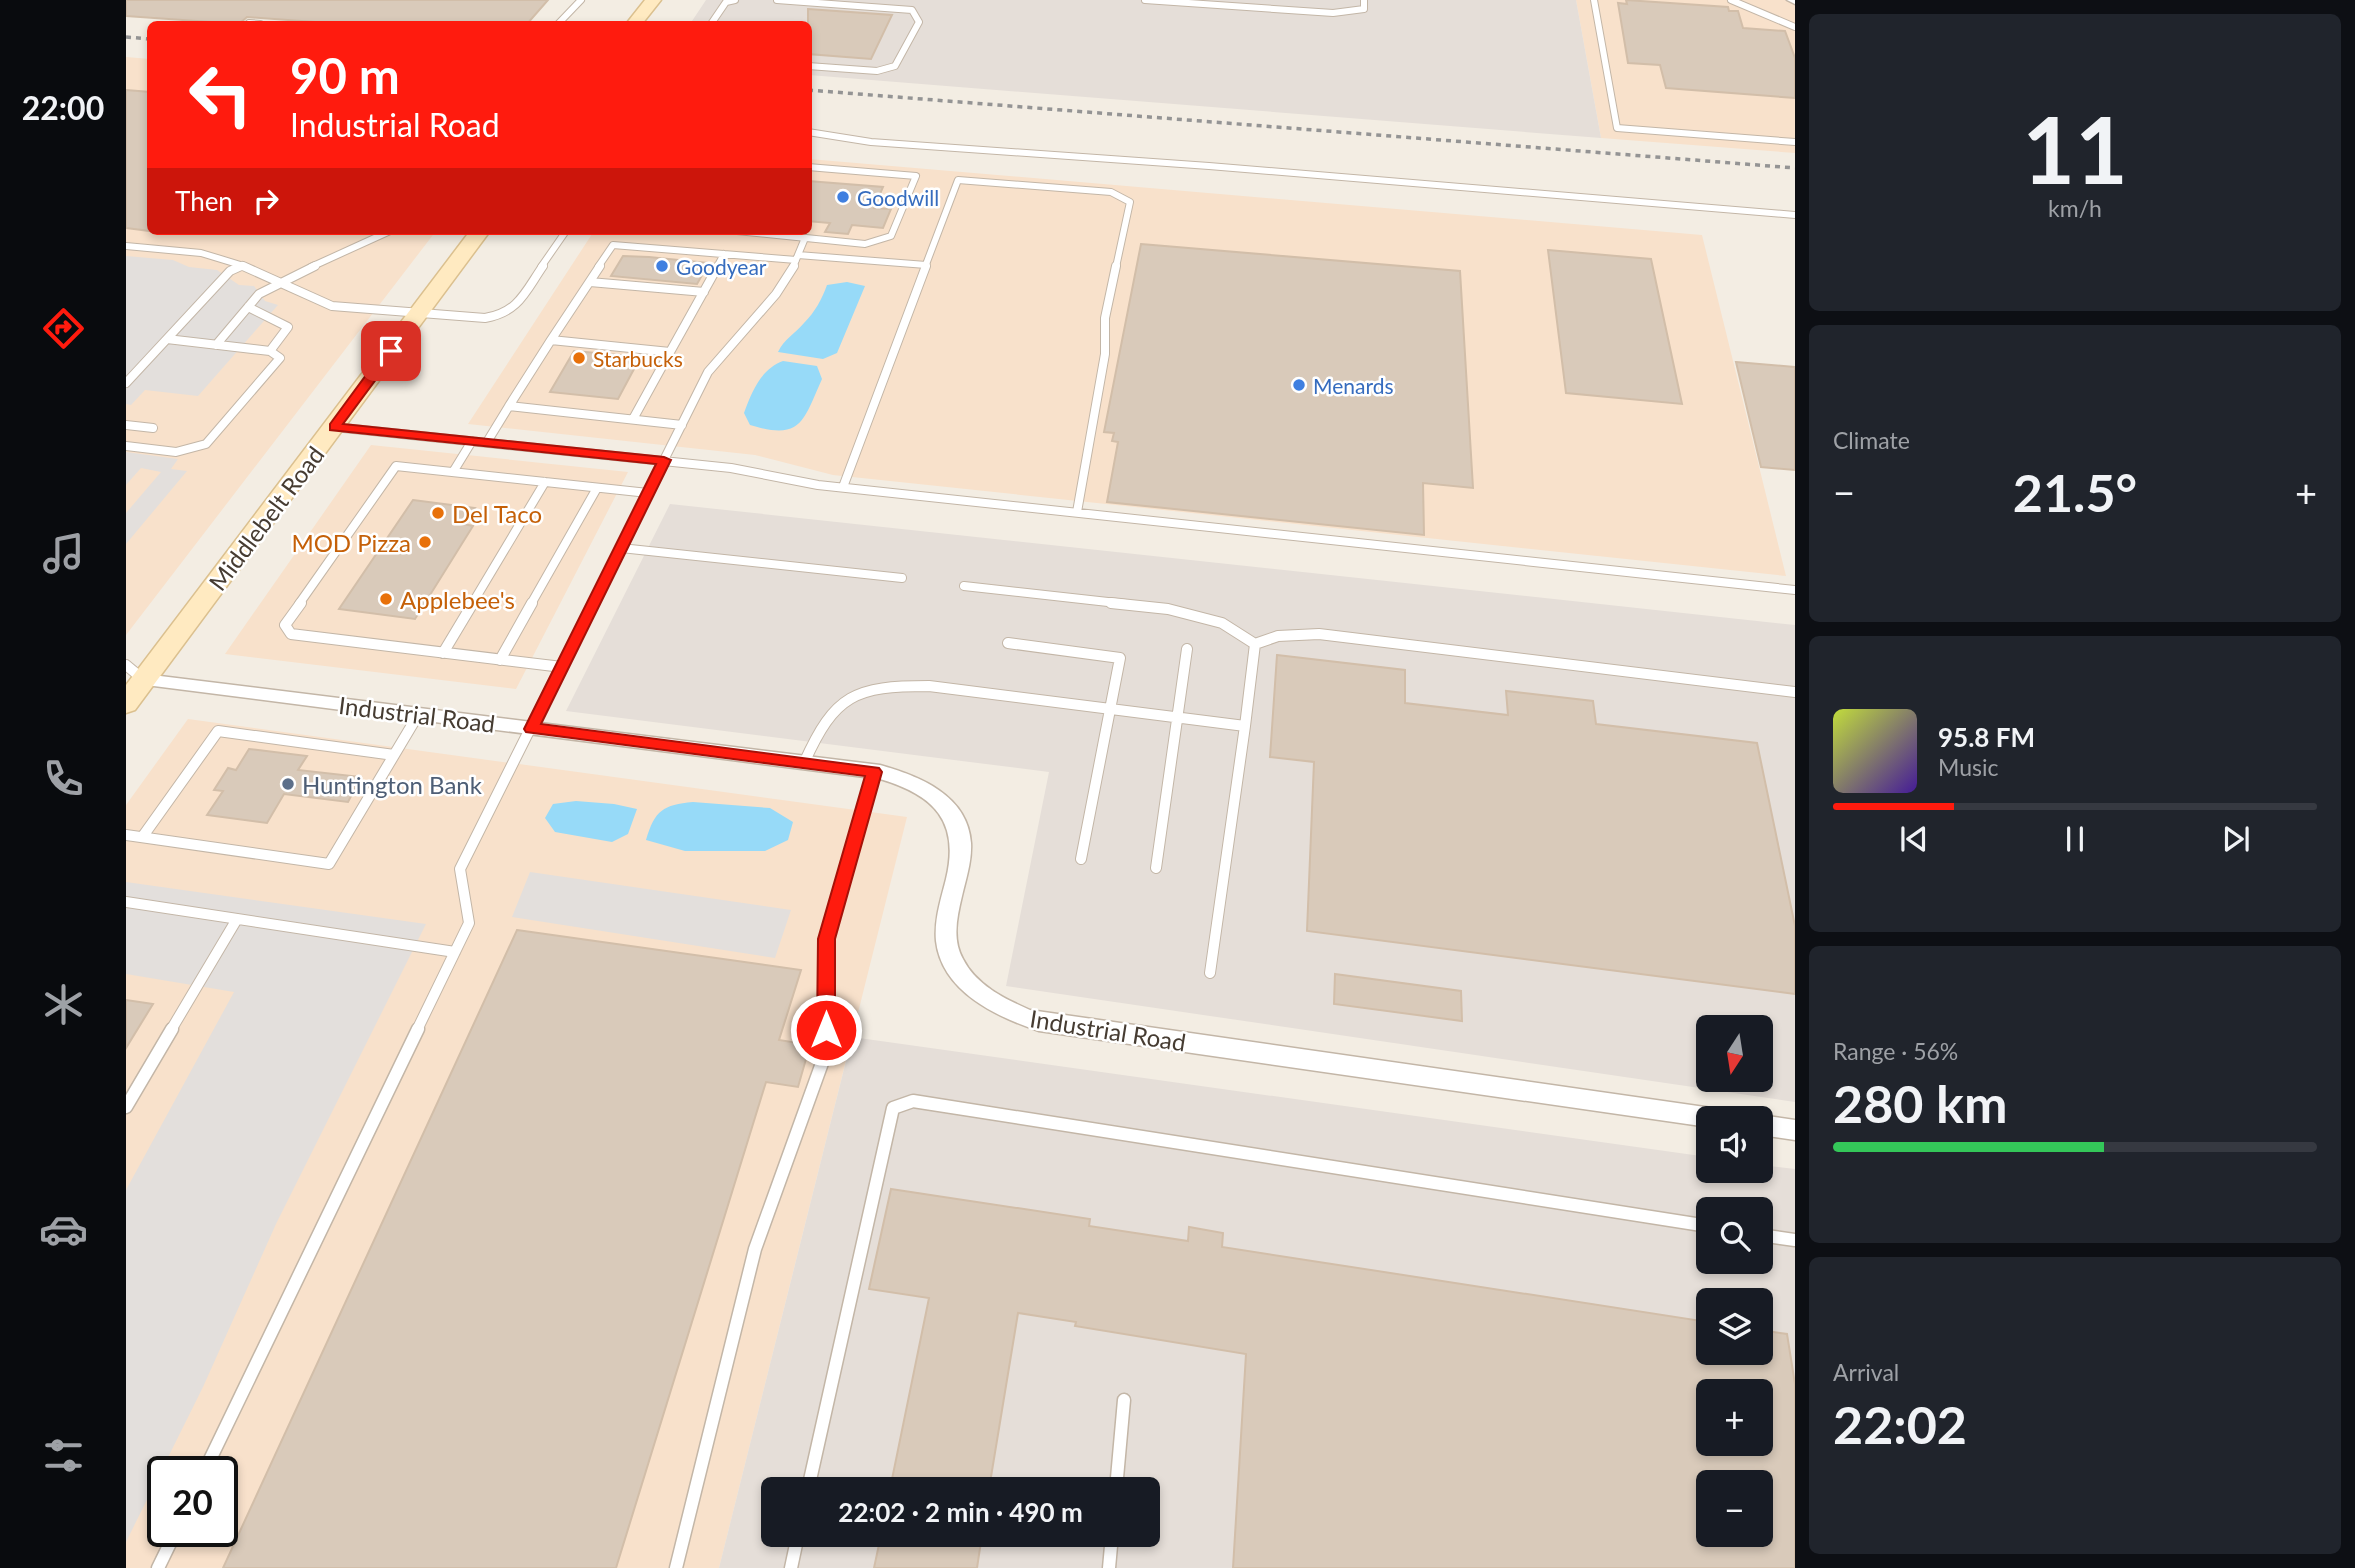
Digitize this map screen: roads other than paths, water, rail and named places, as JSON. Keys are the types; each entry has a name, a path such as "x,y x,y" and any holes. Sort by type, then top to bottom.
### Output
{"main road":[{"path":"637,21 653,0"},
{"name":"Middlebelt Road","path":"126,704 132,676 334,427 477,235"}],"street":[{"name":"Industrial Road","path":"132,676 874,772 917,785 952,810 961,848 946,926 947,942 954,962 971,985 989,1002 1013,1014 1053,1024 1696,1116"},
{"path":"1773,1127 1795,1130"}],"lane":[{"path":"561,21 581,0"},
{"path":"713,21 726,2 735,0"},
{"path":"777,0 912,10 919,22 895,66 877,71 812,66"},
{"path":"1146,0 1333,13 1364,9 1364,0"},
{"path":"1594,0 1617,128 1795,142"},
{"path":"1731,0 1795,27"},
{"path":"812,133 872,142 1223,167 1795,215"},
{"path":"782,235 865,244 891,236 916,176 812,167"},
{"path":"843,487 958,180 1111,192 1130,202 1105,317 1105,354 1077,512"},
{"path":"216,345 259,294 281,281 381,235"},
{"path":"126,246 201,253 242,265 332,306 477,318 507,313 514,308 563,235"},
{"path":"212,1456 469,923 460,869 708,372 776,293 797,258 805,237"},
{"path":"487,442 613,245 926,265"},
{"path":"633,419 724,254"},
{"path":"126,383 230,271 242,265"},
{"path":"590,282 704,292"},
{"path":"248,307 288,327 270,351"},
{"path":"126,446 176,452 206,444 280,358 270,351 167,339"},
{"path":"551,340 670,352"},
{"path":"509,407 682,425"},
{"path":"126,425 153,428"},
{"path":"334,427 731,467 843,487 1795,590"},
{"path":"453,472 472,441"},
{"path":"562,667 291,634 285,625 396,466 648,493"},
{"path":"443,653 545,482"},
{"path":"500,660 597,488"},
{"path":"621,548 902,579"},
{"path":"964,586 1168,609 1222,623 1255,644"},
{"path":"1255,644 1278,636 1319,634 1795,692"},
{"path":"1008,643 1119,659 1081,859"},
{"path":"1210,973 1255,644"},
{"path":"1156,868 1187,649"},
{"path":"804,763 820,726 841,701 888,685 929,686 1245,726"},
{"path":"126,835 329,864 418,715"},
{"path":"142,836 218,731 394,755"},
{"path":"676,1568 755,1249 826,1052 826,939 874,772"},
{"path":"126,902 455,951"},
{"path":"126,1107 237,919"},
{"path":"811,1477 893,1108 913,1101 1696,1224"},
{"path":"1773,1237 1795,1240"},
{"path":"1117,1477 1124,1400"},
{"path":"158,1568 168,1547"},
{"path":"791,1568 795,1547"},
{"path":"1109,1568 1111,1547"}],"water":[{"path":"847,282 865,286 837,353 823,359 778,352 812,314 827,285"},
{"path":"783,361 817,366 822,379 805,416 791,429 767,429 750,425 744,413 754,389 769,369"},
{"path":"576,801 637,809 628,834 612,842 555,832 545,818 553,804"},
{"path":"693,802 770,808 793,822 788,840 765,851 685,851 646,840 653,822 662,811 667,807"}],"railway":[{"path":"126,37 147,39"},
{"path":"812,90 1795,168"}],"place":[{"name":"Goodwill","path":"843,197"},
{"name":"Goodyear","path":"662,266"},
{"name":"Starbucks","path":"579,358"},
{"name":"Menards","path":"1299,385"},
{"name":"Del Taco","path":"438,513"},
{"name":"MOD Pizza","path":"425,542"},
{"name":"Applebee's","path":"386,599"},
{"name":"Huntington Bank","path":"288,784"}]}
